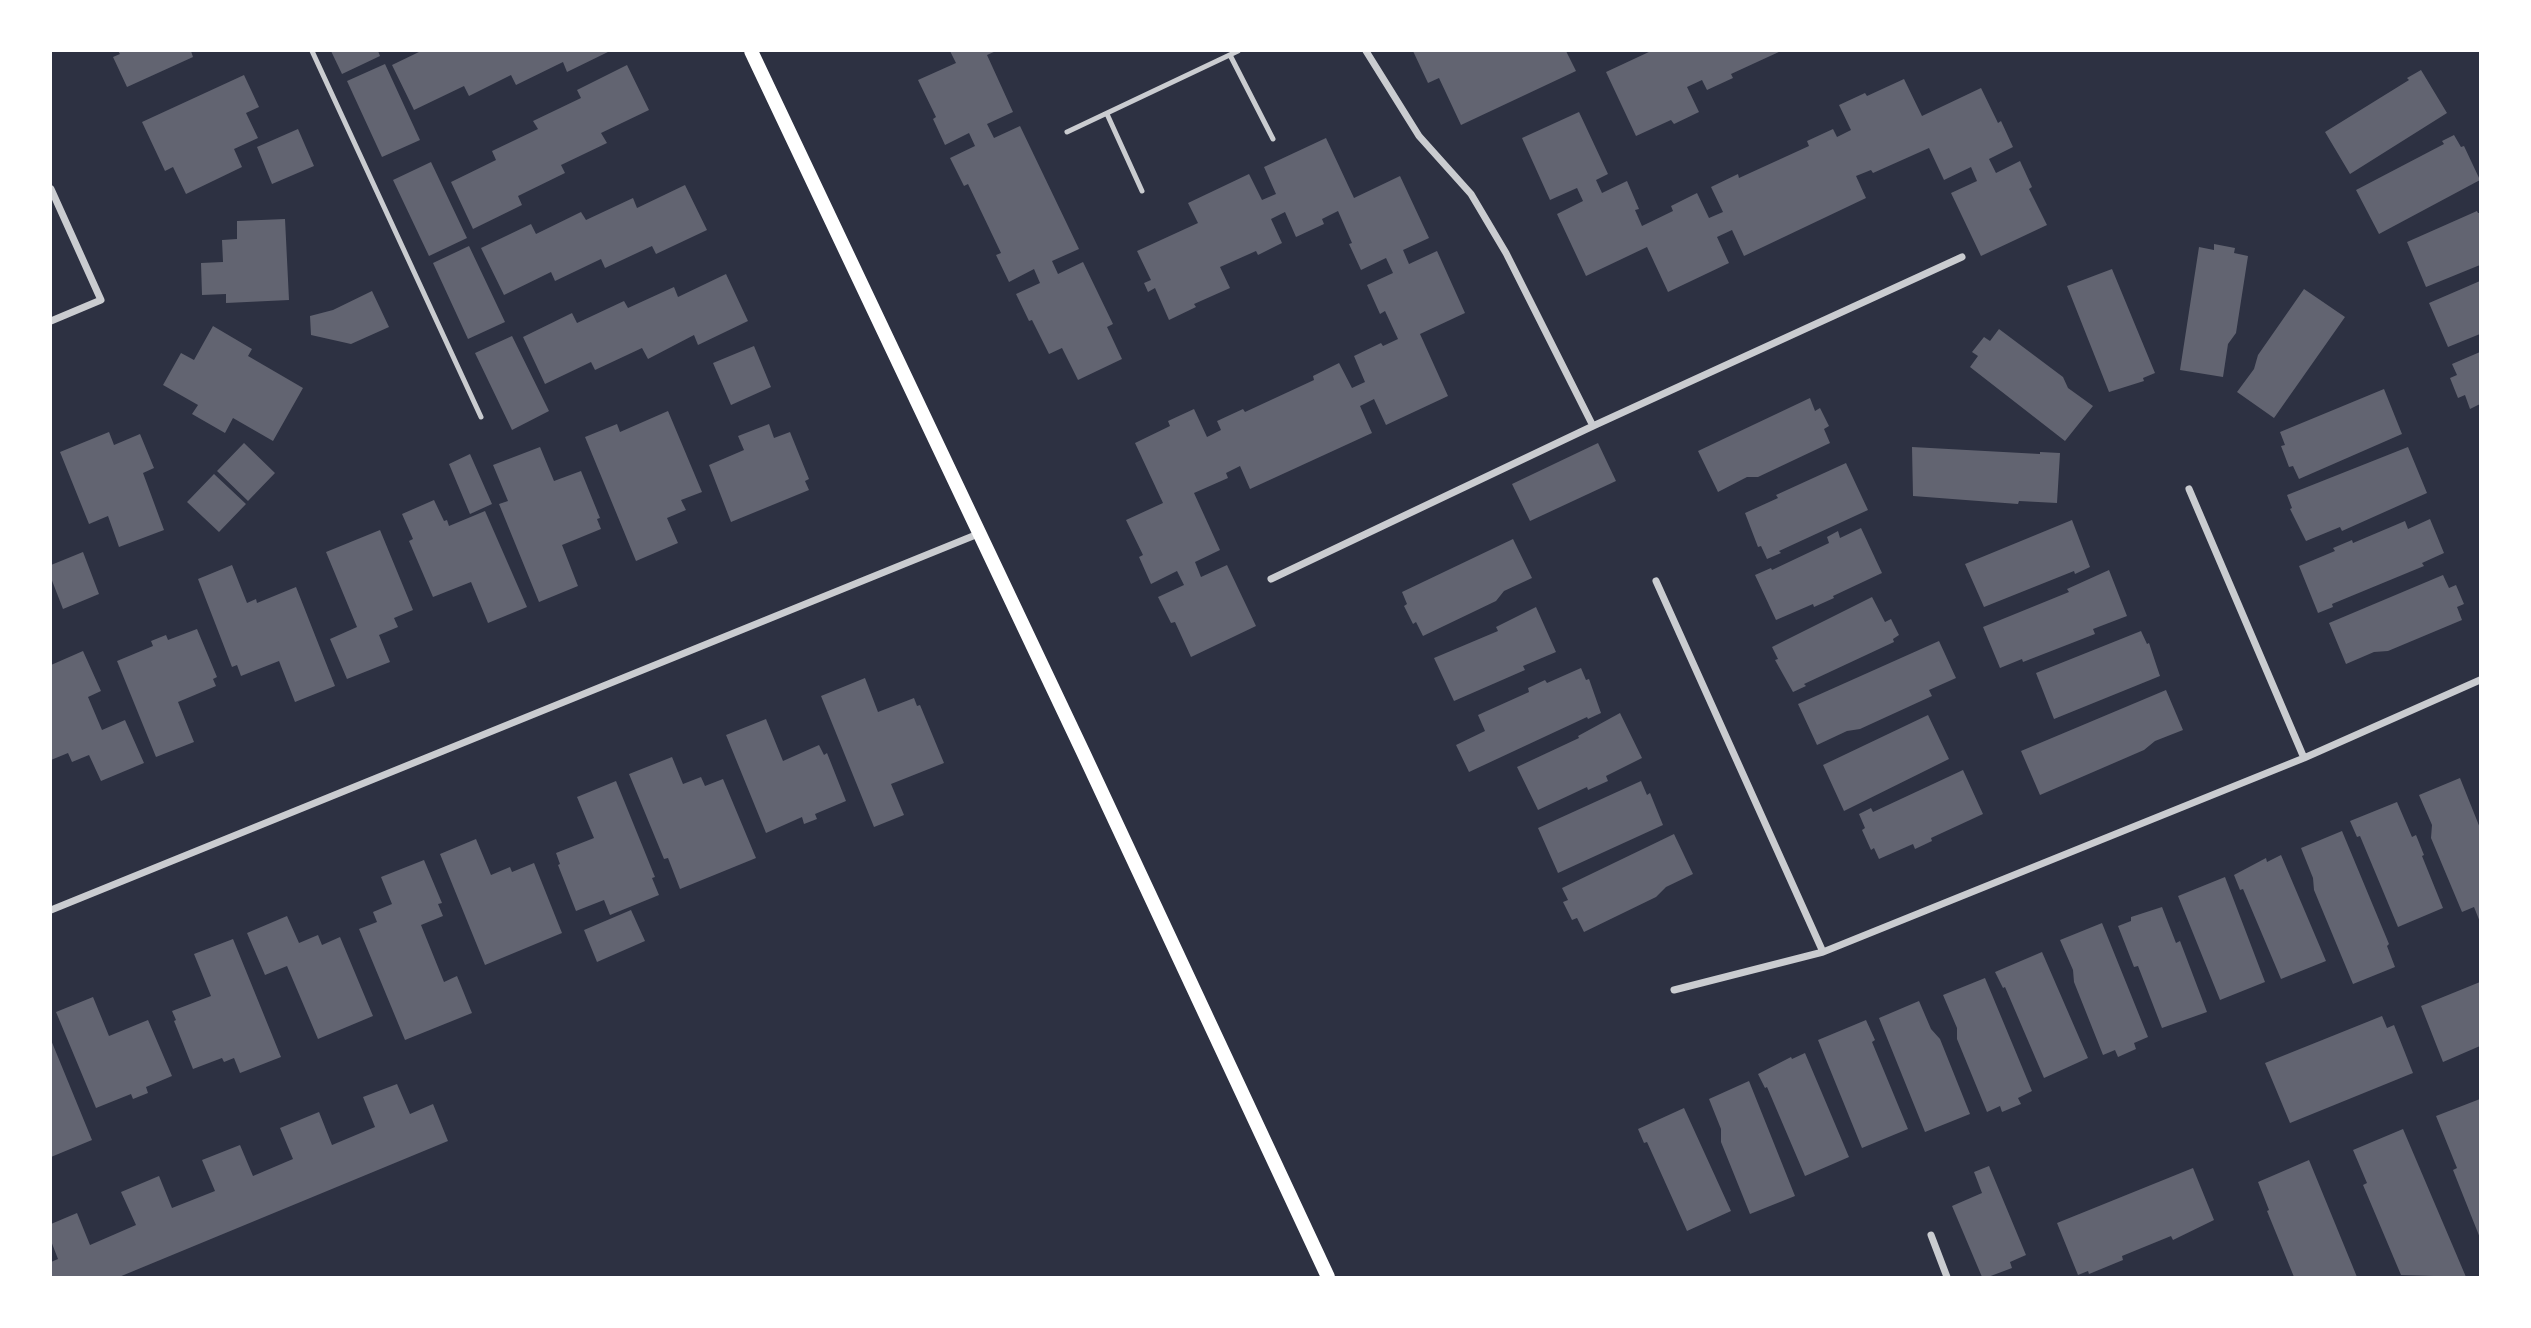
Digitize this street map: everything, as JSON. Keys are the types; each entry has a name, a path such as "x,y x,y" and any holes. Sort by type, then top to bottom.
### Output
{"main road":[{"path":"751,51 1119,827 1328,1277"}],"street":[{"path":"1366,51 1419,136 1471,194 1506,253 1593,426"},
{"path":"51,188 101,300 51,321"},
{"path":"1270,579 1593,426 1962,257"},
{"path":"2189,489 2304,758"},
{"path":"51,910 978,534"},
{"path":"1656,581 1823,952"},
{"path":"1674,990 1823,952 2304,758 2480,680"},
{"path":"1931,1235 1947,1277"}],"lane":[{"path":"312,51 481,417"},
{"path":"1067,132 1238,51"},
{"path":"1230,55 1273,139"},
{"path":"1107,114 1142,191"}],"building":[{"path":"118,51 191,51 193,57 127,87 113,57 120,54"},
{"path":"331,51 378,51 380,56 342,74"},
{"path":"421,51 610,51 567,72 563,62 516,85 511,75 469,96 464,86 414,110 392,65"},
{"path":"950,51 996,51 987,55 1013,112 987,124 994,138 1020,126 1079,249 1052,261 1058,274 1083,262 1113,324 1107,327 1122,359 1078,380 1062,348 1049,354 1016,294 1040,283 1034,269 1009,282 996,255 1001,253 968,184 964,186 950,158 975,146 969,133 945,145 933,119 936,117 918,80 956,63"},
{"path":"1413,51 1566,51 1576,71 1461,125 1439,78 1428,83"},
{"path":"1651,51 1781,51 1731,74 1733,78 1707,90 1702,80 1687,87 1699,112 1674,124 1671,120 1636,136 1606,72"},
{"path":"385,64 420,140 382,157 347,81"},
{"path":"627,65 649,110 601,133 607,143 561,165 565,173 518,196 522,205 473,229 451,182 496,160 492,151 538,129 533,121 581,98 577,90"},
{"path":"2421,70 2447,113 2350,174 2325,132"},
{"path":"244,75 259,107 246,113 258,138 234,149 242,167 186,194 173,167 165,171 142,122"},
{"path":"1904,79 1922,116 1981,88 2013,147 1989,159 1996,173 2020,161 2032,187 2029,189 2047,225 1981,256 1951,193 1977,181 1971,167 1944,180 1929,148 1873,173 1871,170 1856,176 1866,198 1744,256 1732,230 1717,237 1729,263 1668,292 1647,247 1586,276 1557,214 1583,201 1577,188 1550,200 1522,138 1579,112 1608,174 1596,180 1602,193 1627,181 1639,209 1635,210 1642,226 1673,211 1671,206 1697,193 1709,218 1723,212 1711,187 1738,174 1739,178 1809,146 1807,141 1833,129 1837,137 1851,130 1839,105"},
{"path":"298,129 314,166 272,184 257,147"},
{"path":"2454,135 2461,147 2464,146 2480,180 2379,234 2356,190 2444,144 2442,141"},
{"path":"1326,138 1354,198 1400,176 1429,238 1403,250 1409,264 1437,251 1465,313 1420,334 1448,396 1386,425 1374,399 1360,406 1372,433 1250,489 1240,466 1226,473 1228,478 1194,493 1220,550 1195,562 1201,577 1227,565 1256,626 1191,657 1175,622 1171,623 1158,597 1184,585 1177,571 1151,584 1139,557 1143,555 1126,520 1163,503 1135,443 1170,426 1168,421 1194,409 1207,437 1221,430 1217,421 1243,409 1245,412 1314,380 1313,376 1339,363 1352,388 1365,382 1354,356 1381,343 1383,346 1398,339 1385,311 1380,314 1367,285 1393,273 1386,258 1361,270 1338,211 1322,219 1324,224 1296,237 1285,212 1271,219 1282,243 1258,255 1256,251 1220,267 1230,288 1194,304 1196,307 1169,320 1155,288 1148,292 1144,283 1151,280 1137,251 1198,223 1188,203 1249,174 1262,200 1276,194 1264,167"},
{"path":"431,162 467,238 429,256 393,180"},
{"path":"685,185 707,230 656,254 652,246 605,268 601,259 555,281 551,272 504,295 481,248 531,224 536,234 581,212 586,220 633,198 637,208"},
{"path":"2477,211 2480,213 2480,265 2426,287 2407,242"},
{"path":"285,219 289,300 226,303 226,294 202,295 201,263 223,262 222,240 237,239 237,221"},
{"path":"2214,244 2235,248 2234,253 2248,256 2236,333 2228,344 2223,377 2180,370 2199,247 2214,250"},
{"path":"469,246 505,322 468,339 433,263"},
{"path":"2112,269 2155,373 2143,378 2144,381 2109,392 2067,286"},
{"path":"726,274 748,321 698,345 694,335 648,359 642,348 595,370 591,362 545,384 523,337 572,313 577,323 624,301 628,308 674,287 678,297"},
{"path":"2480,281 2480,334 2448,347 2429,303"},
{"path":"2304,289 2345,317 2274,418 2237,392 2254,369 2258,355"},
{"path":"372,291 389,327 351,344 311,335 310,316 333,310"},
{"path":"213,326 252,349 248,356 303,388 273,441 233,418 225,433 192,414 198,405 163,385 181,353 194,360"},
{"path":"1999,329 2063,377 2068,388 2093,406 2065,441 1970,367 1978,356 1972,352 1984,337 1990,341"},
{"path":"512,336 549,411 512,430 475,353"},
{"path":"754,346 771,387 731,405 713,363"},
{"path":"2480,352 2480,404 2470,409 2465,395 2458,398 2450,378 2457,375 2452,364"},
{"path":"2384,389 2402,434 2299,479 2293,466 2289,467 2281,446 2285,445 2280,432"},
{"path":"1810,398 1815,411 1820,408 1829,426 1824,429 1830,443 1758,477 1747,477 1718,492 1698,451"},
{"path":"668,411 702,492 681,500 686,510 667,518 678,543 636,561 585,437 617,424 620,432"},
{"path":"769,424 774,438 790,432 809,479 805,481 809,490 731,522 709,465 744,450 738,436"},
{"path":"109,432 114,445 140,434 154,468 143,473 164,530 119,547 108,516 89,524 60,452"},
{"path":"244,443 275,473 248,501 217,471"},
{"path":"1598,443 1616,481 1530,521 1512,484"},
{"path":"540,447 554,481 581,471 600,518 597,519 601,529 562,545 578,586 539,602 499,504 508,501 493,465"},
{"path":"1912,447 2060,453 2057,503 2019,501 2018,504 1913,496"},
{"path":"2408,447 2427,493 2342,531 2340,527 2306,541 2290,509 2292,508 2287,495"},
{"path":"470,454 492,504 470,514 449,464"},
{"path":"1846,463 1868,510 1767,559 1761,546 1758,547 1745,513 1778,498 1776,495"},
{"path":"214,474 246,504 219,532 187,502"},
{"path":"434,500 449,526 485,511 527,607 488,623 471,582 433,597 409,541 413,539 402,514"},
{"path":"2430,519 2444,553 2422,563 2424,566 2332,604 2333,607 2318,613 2299,566 2335,551 2333,548 2352,540 2353,543 2405,521 2408,529"},
{"path":"2072,520 2090,567 1984,607 1965,564"},
{"path":"1861,528 1882,573 1814,607 1813,604 1776,620 1755,575 1771,568 1772,570 1829,543 1827,537 1838,531 1840,538"},
{"path":"380,530 413,610 394,618 398,627 379,635 390,662 347,679 330,639 357,627 326,552"},
{"path":"1513,539 1532,578 1504,591 1496,601 1423,636 1404,606 1407,604 1402,592"},
{"path":"83,552 99,594 63,609 51,578 51,565"},
{"path":"232,565 247,603 256,599 257,603 296,587 335,686 295,702 279,661 241,676 237,665 232,667 198,579"},
{"path":"2109,570 2127,616 2093,629 2095,634 2023,662 2022,659 2000,668 1983,627 2069,592 2067,589"},
{"path":"2443,575 2449,588 2456,585 2464,604 2457,607 2462,620 2388,651 2374,652 2346,664 2329,623"},
{"path":"1872,597 1885,622 1891,619 1899,635 1893,639 1894,642 1804,684 1806,686 1793,692 1775,660 1778,659 1772,647"},
{"path":"1536,607 1556,652 1523,666 1525,670 1454,701 1434,658 1498,631 1496,627"},
{"path":"197,629 217,677 213,679 216,686 178,702 194,742 156,757 117,661 153,646 151,641 166,635 168,640"},
{"path":"2141,631 2147,644 2149,643 2160,676 2054,719 2036,673"},
{"path":"1939,641 1956,678 1929,690 1932,696 1860,729 1847,731 1817,745 1798,704"},
{"path":"83,651 101,691 88,697 102,730 125,720 144,763 101,781 89,755 72,762 68,753 51,760 51,665"},
{"path":"1581,668 1586,680 1589,679 1601,713 1469,772 1456,745 1485,731 1478,715 1529,692 1528,688 1545,680 1547,683"},
{"path":"865,678 878,712 914,698 917,706 920,705 944,763 891,784 904,815 874,827 821,696"},
{"path":"2166,690 2183,730 2040,795 2021,751"},
{"path":"1620,713 1642,758 1606,776 1608,781 1588,790 1587,787 1538,810 1517,767 1579,738 1578,736"},
{"path":"1928,715 1949,759 1844,811 1823,765"},
{"path":"766,719 783,761 819,745 824,755 827,753 846,801 815,814 817,819 804,824 802,817 766,833 726,735"},
{"path":"672,757 683,784 701,777 705,786 723,779 756,858 680,889 668,858 664,859 629,774"},
{"path":"1963,770 1983,814 1931,838 1932,841 1915,849 1913,844 1879,859 1874,848 1871,850 1862,830 1865,828 1859,814 1871,808 1873,812"},
{"path":"2460,778 2480,828 2480,922 2474,907 2462,912 2431,838 2432,825 2419,795"},
{"path":"616,781 655,877 652,878 659,895 610,915 604,900 576,911 556,853 594,838 577,797"},
{"path":"1641,781 1647,795 1650,793 1663,825 1558,873 1538,828"},
{"path":"2397,802 2412,837 2416,835 2443,908 2398,927 2360,836 2357,837 2350,821"},
{"path":"2342,831 2389,944 2387,946 2395,967 2353,984 2314,890 2313,878 2301,848"},
{"path":"1674,834 1693,874 1666,887 1656,897 1584,932 1577,918 1572,920 1563,902 1568,900 1562,888"},
{"path":"476,839 491,875 510,867 512,872 534,863 562,933 485,965 440,854"},
{"path":"2281,855 2326,961 2281,979 2243,889 2240,890 2234,875 2266,858 2267,862"},
{"path":"424,860 442,903 438,904 443,916 421,925 444,982 457,976 472,1013 405,1040 359,929 377,922 373,912 392,904 381,877"},
{"path":"2225,877 2265,982 2220,1000 2178,896"},
{"path":"2162,907 2176,943 2180,941 2207,1012 2162,1028 2138,966 2134,967 2118,926 2131,921 2131,917"},
{"path":"631,910 645,941 597,962 584,930"},
{"path":"287,916 299,943 318,935 322,945 340,937 373,1016 318,1039 287,966 265,975 247,933"},
{"path":"2102,923 2148,1037 2134,1043 2136,1049 2118,1057 2115,1050 2103,1055 2060,940"},
{"path":"233,939 281,1057 240,1073 234,1058 224,1062 222,1058 193,1069 172,1011 211,996 194,954"},
{"path":"2042,952 2088,1058 2044,1078 2005,987 2003,988 1995,972"},
{"path":"1985,978 2032,1091 2018,1098 2021,1104 2002,1112 2000,1106 1987,1112 1957,1039 1957,1028 1943,995"},
{"path":"2480,982 2480,1046 2443,1062 2421,1006"},
{"path":"93,997 109,1036 148,1020 172,1076 146,1087 148,1093 133,1099 131,1094 96,1108 56,1012"},
{"path":"1919,1001 1931,1029 1940,1039 1970,1114 1925,1132 1879,1018"},
{"path":"2382,1016 2387,1028 2394,1025 2413,1073 2290,1123 2265,1063"},
{"path":"1866,1020 1875,1040 1872,1042 1908,1129 1862,1148 1818,1040"},
{"path":"51,1040 92,1140 51,1157"},
{"path":"1805,1053 1849,1157 1805,1176 1767,1087 1765,1088 1758,1074"},
{"path":"1749,1081 1795,1196 1750,1214 1721,1142 1721,1129 1709,1099"},
{"path":"397,1084 410,1114 433,1104 448,1141 119,1277 51,1277 51,1262 58,1259 51,1241 51,1224 77,1213 90,1245 136,1225 121,1192 159,1176 172,1208 215,1191 202,1160 240,1145 253,1176 293,1159 280,1128 319,1112 332,1145 375,1127 363,1097"},
{"path":"2480,1099 2480,1238 2453,1170 2457,1168 2436,1116"},
{"path":"1684,1108 1731,1211 1687,1231 1647,1142 1644,1143 1638,1129"},
{"path":"2403,1129 2466,1277 2401,1275 2363,1185 2367,1183 2353,1150"},
{"path":"2309,1160 2357,1277 2294,1277 2258,1182"},
{"path":"1989,1166 2026,1255 2010,1262 2012,1268 1982,1277 1952,1206 1982,1193 1974,1172"},
{"path":"2193,1168 2214,1220 2173,1240 2171,1236 2122,1256 2123,1260 2089,1274 2088,1271 2078,1275 2057,1223"}]}
